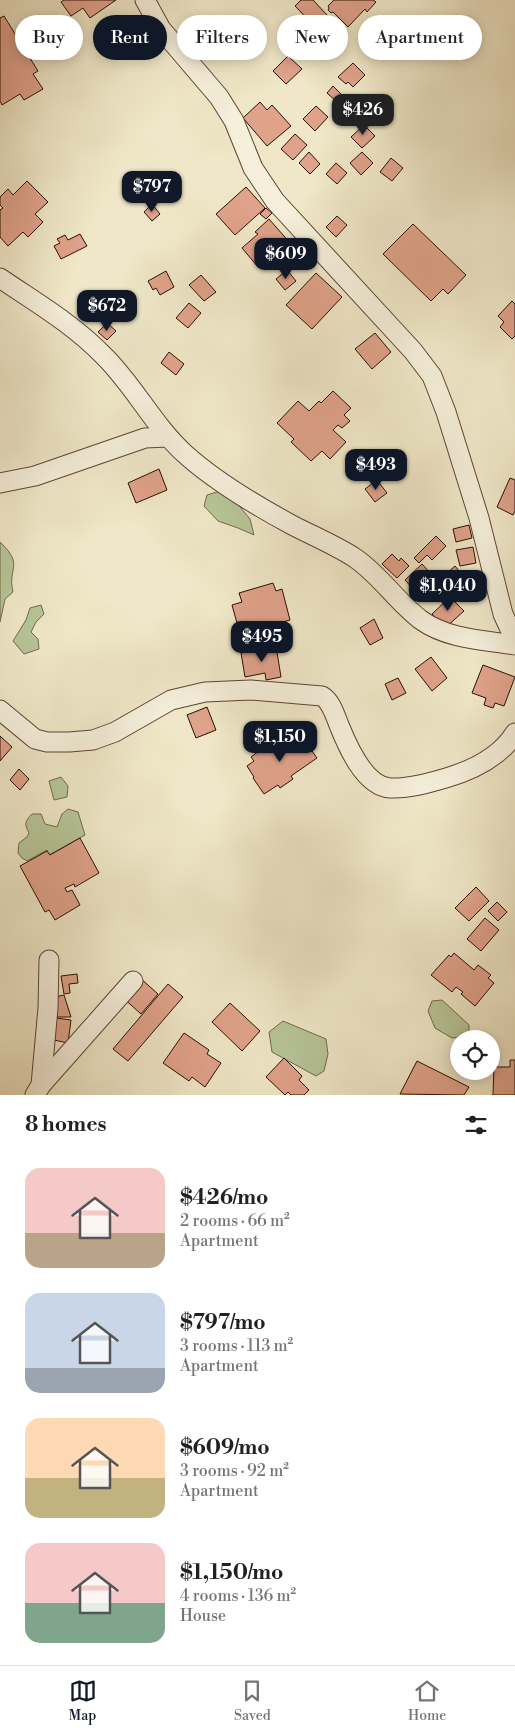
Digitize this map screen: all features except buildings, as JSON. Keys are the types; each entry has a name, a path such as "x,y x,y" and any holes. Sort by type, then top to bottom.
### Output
{"street":[{"path":"144,0 160,29 219,97 234,120 253,168 275,201 412,351 432,376 479,518 503,614 515,640"},
{"path":"0,278 50,312 103,354 124,377 168,437 186,454 255,504 357,559 422,621 438,630 464,637 515,645"},
{"path":"0,483 35,476 145,438 168,437"},
{"path":"0,710 36,739 47,742 69,742 93,740 115,732 171,700 205,692 251,690 322,696 330,704 355,760 377,783 388,788 460,774 482,764 496,754 515,733"},
{"path":"38,1090 47,1018 49,960"},
{"path":"38,1090 133,981"}],"green space":[{"path":"220,491 236,502 250,519 254,535 218,521 204,506 207,495"},
{"path":"0,542 12,556 14,567 12,577 13,592 5,599 0,622"},
{"path":"41,605 44,614 36,622 31,632 38,639 39,649 24,654 13,641 26,620 30,608"},
{"path":"61,777 68,786 67,797 54,800 49,781"},
{"path":"68,809 78,812 85,835 49,855 47,850 27,861 22,858 18,853 19,843 29,833 26,825 30,816 32,814 41,814 45,824 57,827 62,814"},
{"path":"442,1000 469,1025 469,1030 450,1030 450,1037 435,1028 428,1011 432,1001"},
{"path":"283,1021 326,1039 328,1054 324,1071 316,1076 272,1052 269,1032"}]}
